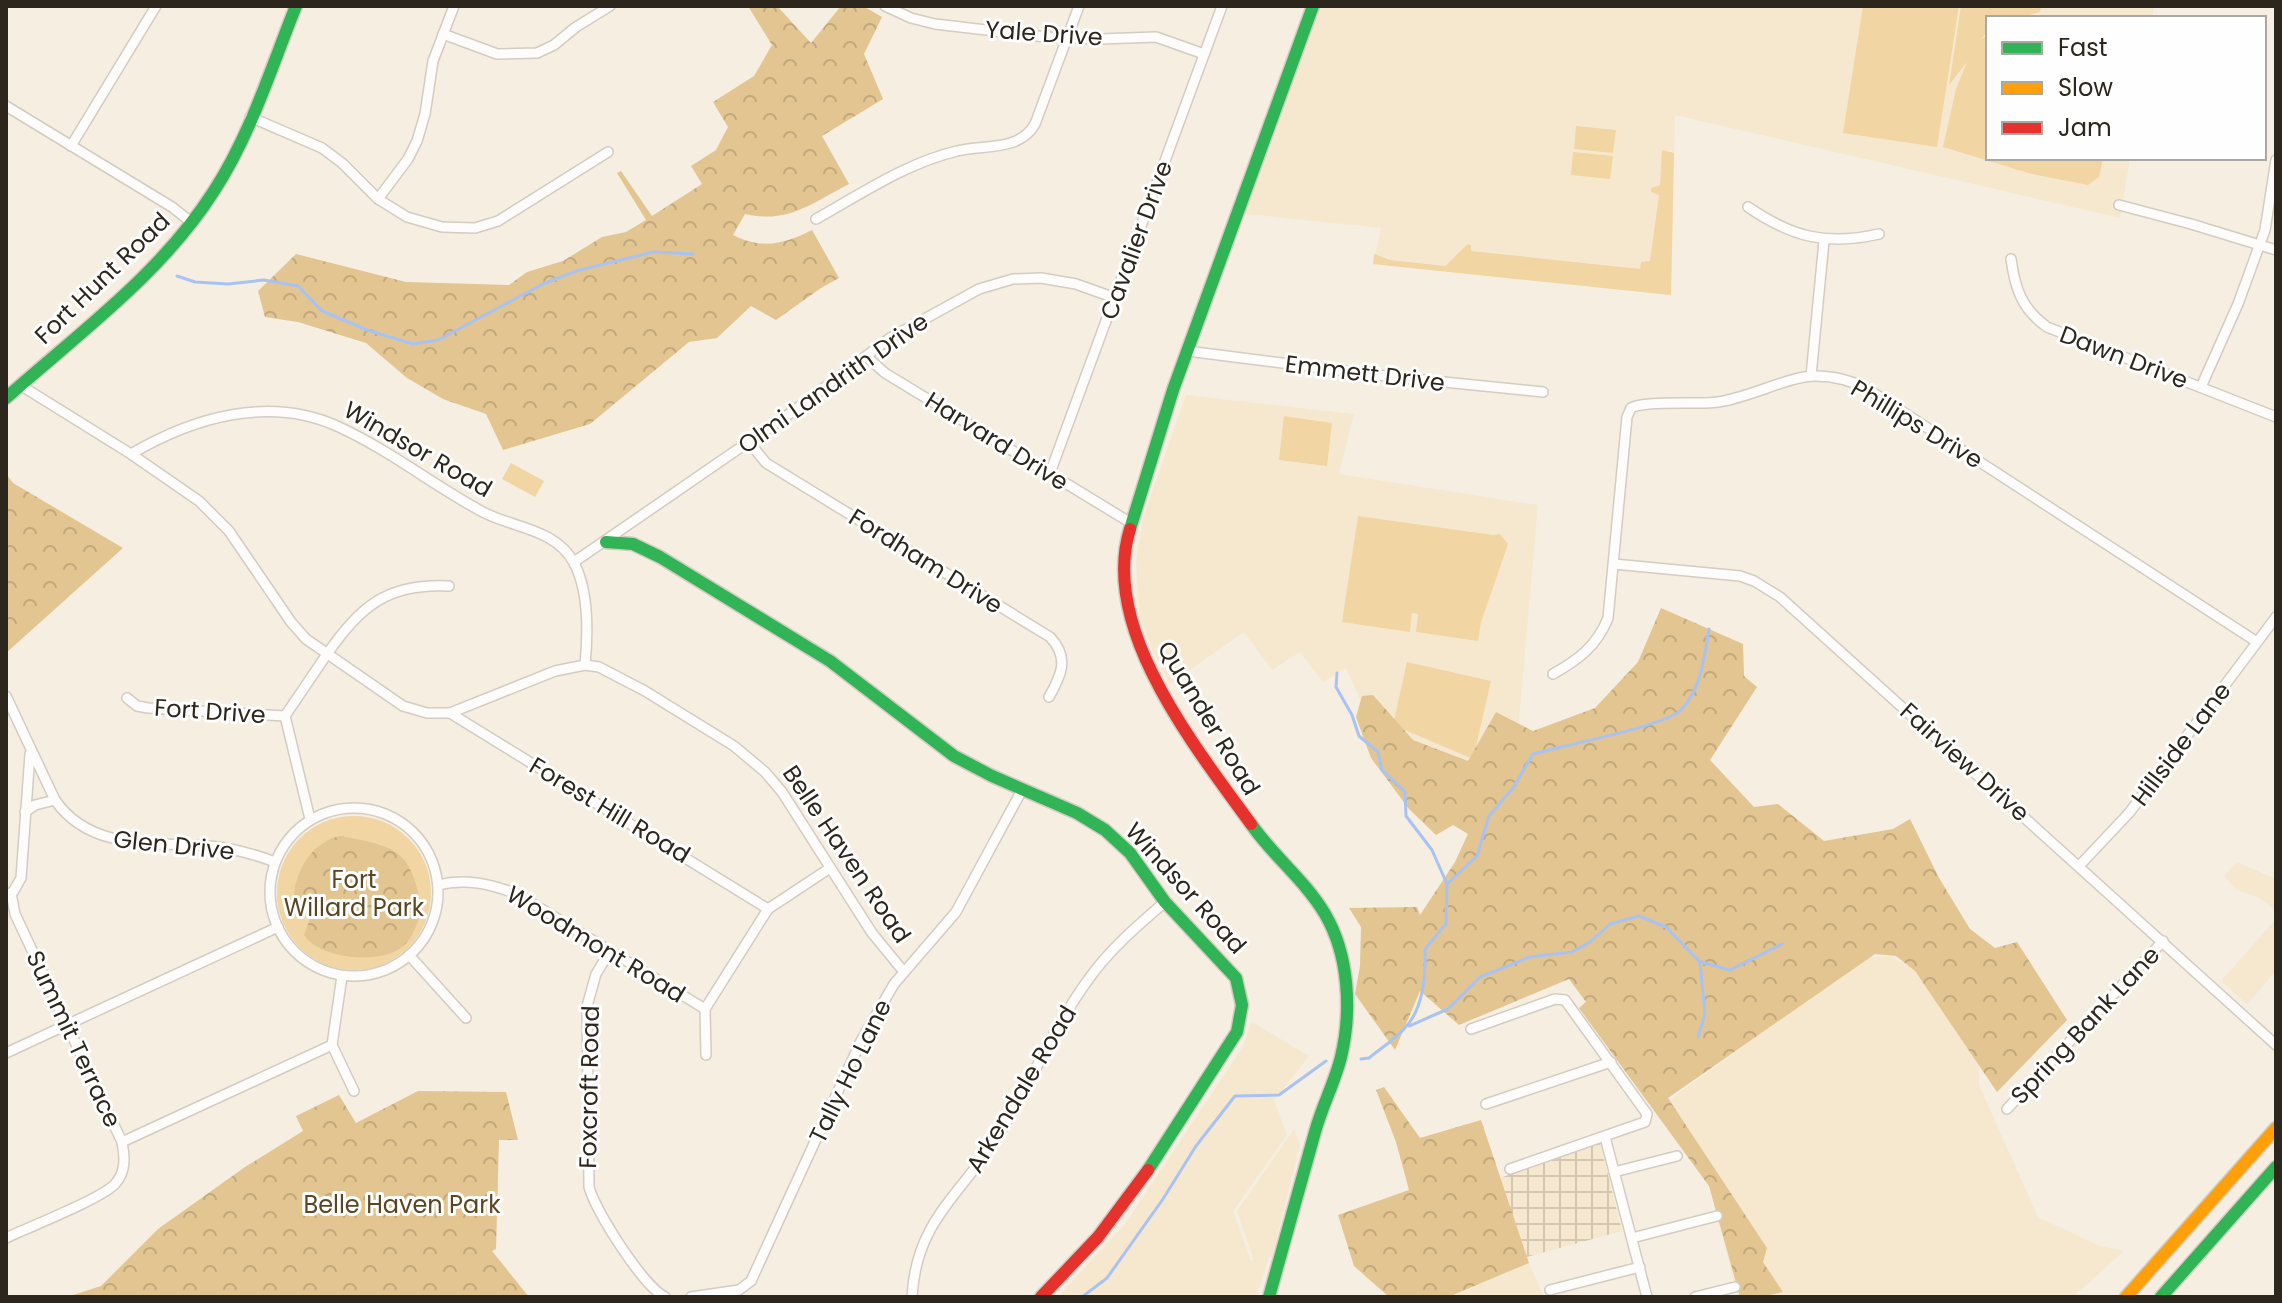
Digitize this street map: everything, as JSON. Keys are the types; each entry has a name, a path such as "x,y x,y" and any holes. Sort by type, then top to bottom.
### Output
{"main road":[{"name":"Fort Hunt Road","path":"6,398 151,268 217,187 296,6"},
{"name":"Quander Road","path":"1269,1297 1320,1114 1341,1058 1347,1017 1343,963 1331,929 1312,894 1273,853 1235,804 1150,672 1133,628 1125,557 1131,523 1187,351 1313,6"},
{"path":"6,376 20,385"},
{"name":"Windsor Road","path":"606,542 633,544 660,557 830,661 954,756 1077,813 1105,830 1130,853 1165,902 1236,978 1242,999 1241,1022 1213,1072 1099,1238 1041,1297"},
{"path":"2126,1297 2276,1128"},
{"path":"2161,1297 2276,1167"}],"street":[{"path":"71,146 156,6"},
{"path":"378,199 408,159 417,141 425,114 433,61 454,6"},
{"path":"443,34 497,54 525,55 548,49 610,6"},
{"name":"Yale Drive","path":"885,6 911,18 935,24 1068,38 1156,37 1204,54"},
{"path":"816,219 926,161 960,150 1010,144 1024,138 1035,124 1079,6"},
{"name":"Cavalier Drive","path":"1050,473 1222,6"},
{"path":"6,106 172,207 191,222"},
{"path":"250,117 329,153 378,199 407,217 427,224 462,228 488,225 509,215 608,152"},
{"path":"2201,387 2238,304 2265,230 2276,160"},
{"path":"2119,205 2276,250"},
{"path":"1748,207 1777,226 1824,241 1859,239 1879,234"},
{"path":"1811,376 1824,241"},
{"name":"Dawn Drive","path":"2011,259 2018,296 2047,327 2276,417"},
{"name":"Olmi Landrith Drive","path":"574,562 749,442 866,356 934,312 979,289 1003,281 1056,279 1115,298"},
{"name":"Emmett Drive","path":"1187,351 1409,379 1543,392"},
{"name":"Harvard Drive","path":"866,356 885,373 1131,523"},
{"name":"Phillips Drive","path":"1553,674 1589,650 1608,618 1624,411 1645,404 1722,402 1811,376 1847,380 1869,390 2257,642"},
{"path":"20,385 183,488 217,517 242,548 291,622 327,655 403,706 427,713 450,713 555,671 585,665 582,587 574,562"},
{"name":"Windsor Road","path":"131,454 219,416 262,411 306,416 350,432 483,513 542,534 574,562"},
{"name":"Fordham Drive","path":"749,442 766,463 1050,637 1061,651 1063,666 1049,697"},
{"name":"Fairview Drive","path":"1614,564 1740,576 1771,590 2080,865 2276,1045"},
{"path":"285,716 353,619 379,599 410,587 449,586"},
{"name":"Hillside Lane","path":"2080,865 2129,813 2276,617"},
{"name":"Belle Haven Road","path":"585,665 612,672 748,756 782,792 872,933 904,972"},
{"name":"Glen Drive","path":"6,696 55,800 78,825 103,837 213,846 275,862"},
{"name":"Fort Drive","path":"127,698 137,706 148,708 285,716 310,819"},
{"name":"Forest Hill Road","path":"450,713 768,909"},
{"name":"Summit Terrace","path":"31,751 21,878 8,894 122,1142"},
{"name":"Tally Ho Lane","path":"703,1295 739,1290 751,1281 878,1009 904,972 956,912 1022,790"},
{"path":"25,812 35,805 55,800"},
{"path":"353,808 373,810 399,820 425,847 438,885 437,907 423,940 409,955 380,971 342,976 305,959 290,945 278,927 271,901 275,862 292,835 310,819 353,808"},
{"path":"706,1055 705,1009 768,909 830,868"},
{"name":"Woodmont Road","path":"438,885 471,882 498,887 528,900 705,1009"},
{"name":"Arkendale Road","path":"912,1297 917,1261 938,1214 998,1137 1088,980 1132,931 1165,902"},
{"path":"6,1053 278,927"},
{"name":"Spring Bank Lane","path":"2007,1109 2163,941"},
{"name":"Foxcroft Road","path":"610,951 596,974 587,1006 589,1187 596,1208 648,1284 665,1297"},
{"path":"409,955 466,1018"},
{"path":"342,976 332,1045 354,1091"},
{"path":"1471,1029 1561,998 1570,1004 1647,1114 1645,1122 1510,1169"},
{"path":"6,1238 116,1184 124,1167 122,1142 332,1045"},
{"path":"1486,1104 1611,1062"},
{"path":"1605,1137 1647,1297"},
{"path":"1614,1172 1677,1156"},
{"path":"1632,1238 1717,1216"},
{"path":"1550,1290 1640,1267"},
{"path":"1695,1297 1735,1287"},
{"path":"691,1297 703,1295"}],"shaded area":[{"path":"1320,6 2154,6 2152,16 1986,16 1986,160 2130,160 2120,218 1675,115 1671,295 1373,264 1381,228 1245,214"},
{"path":"1186,395 1354,414 1339,474 1538,505 1514,774 1399,788 1346,668 1323,682 1300,652 1272,670 1244,632 1170,684 1140,617 1136,563 1143,518"},
{"path":"2237,862 2276,879 2276,910 2259,898 2237,890 2224,876"},
{"path":"2276,919 2276,971 2247,1004 2221,981"},
{"path":"1890,956 1912,968 1975,1053 1979,1063 1979,1085 2038,1217 2100,1246 2124,1251 2073,1297 1738,1297 1708,1180 1657,1109 1850,969 1871,957"},
{"path":"1252,1022 1309,1056 1274,1100 1287,1135 1233,1211 1251,1261 1254,1260 1237,1211 1294,1129 1300,1144 1272,1257 1269,1258 1256,1297 1058,1297 1125,1224 1242,1048"},
{"path":"1600,1143 1622,1231 1527,1257 1500,1178"},
{"path":"1529,1263 1544,1297 1448,1297"}],"green space":[{"path":"748,6 777,6 811,43 841,6 863,6 882,17 864,54 883,99 822,136 849,184 787,214 745,214 733,235 764,244 792,239 812,230 839,278 776,320 751,306 717,338 689,342 590,424 503,450 486,414 443,399 407,378 366,343 298,322 265,317 258,291 296,254 406,282 509,285 527,272 563,261 602,237 626,232 646,220 617,173 621,171 652,216 702,184 691,166 716,150 728,127 713,102 754,76 772,45"},
{"path":"1863,6 1959,6 1937,147 1843,133"},
{"path":"1961,6 2041,6 2040,12 2025,16 1986,16 1986,34 1980,40 1986,36 1986,160 2103,160 2099,177 2088,185 2032,174 1943,147 1956,89 1967,62 1949,85"},
{"path":"1576,126 1616,130 1613,153 1574,149"},
{"path":"1662,150 1674,153 1671,295 1373,264 1374,254 1390,260 1445,266 1468,244 1471,251 1640,269 1641,262 1650,261 1659,195 1651,192 1651,188 1660,185"},
{"path":"1573,152 1613,156 1610,179 1571,175"},
{"path":"1284,416 1332,423 1327,466 1279,460"},
{"path":"511,463 544,481 535,497 502,479"},
{"path":"6,474 13,483 123,548 6,653"},
{"path":"1358,516 1500,534 1508,544 1481,622 1478,641 1416,632 1418,614 1412,613 1410,632 1342,622"},
{"path":"1661,608 1743,644 1744,676 1757,687 1710,760 1754,807 1778,804 1824,841 1893,829 1910,819 1939,878 1970,929 1995,948 2017,942 2067,1020 1997,1092 1915,971 1896,956 1875,954 1668,1098 1767,1248 1763,1262 1783,1292 1760,1297 1740,1297 1709,1186 1579,1008 1586,1002 1569,979 1459,1025 1420,991 1395,1050 1355,994 1360,966 1361,927 1349,908 1417,907 1420,915 1455,862 1468,834 1453,825 1436,835 1409,809 1371,758 1356,717 1362,696 1373,695 1413,740 1468,761 1496,712 1533,731 1595,708 1638,662"},
{"path":"1407,662 1491,681 1473,759 1393,725"},
{"name":"Fort Willard Park","path":"354,816 384,822 409,838 425,863 431,893 425,923 409,948 384,964 354,970 324,964 299,948 283,923 277,893 283,863 299,838 324,822"},
{"name":"Fort Willard Park","path":"341,836 389,848 406,862 412,874 422,909 409,939 392,953 350,957 323,950 304,935 311,916 294,895 298,875 315,850"},
{"path":"1384,1087 1420,1138 1481,1120 1529,1263 1448,1297 1389,1297 1354,1266 1338,1215 1409,1190 1396,1142 1376,1090"},
{"name":"Belle Haven Park","path":"418,1091 506,1092 518,1140 499,1140 496,1249 492,1251 529,1297 67,1297 101,1286 158,1229 245,1167 303,1131 296,1116 339,1095 356,1123"}],"waterway":[{"path":"177,276 195,282 228,284 264,280 298,286 322,311 367,330 413,344 438,340 543,284 576,271 653,252 693,254"},
{"path":"1361,1059 1369,1058 1396,1037 1410,1021 1422,992 1425,949 1446,924 1447,884 1477,856 1489,816 1513,788 1533,754 1635,729 1681,710 1698,682 1709,629"},
{"path":"1337,673 1336,687 1352,715 1359,736 1378,752 1382,770 1405,792 1406,816 1432,850 1447,884"},
{"path":"1409,1026 1448,1009 1480,977 1530,957 1572,952 1590,942 1610,924 1639,916 1666,927 1700,962 1705,1014 1698,1037"},
{"path":"1701,962 1730,970 1782,944"},
{"path":"1082,1297 1107,1278 1196,1146 1235,1096 1279,1095 1326,1061"}],"traffic: fast":[{"path":"6,398 118,301 193,221 239,147 296,6"},
{"path":"1130,529 1173,390 1313,6"},
{"path":"606,542 633,544 660,557 830,661 954,756 1077,813 1105,830 1130,853 1165,902 1236,978 1242,1005 1237,1032 1148,1170"},
{"path":"1251,824 1325,914 1344,965 1347,1002 1341,1057 1318,1122 1269,1297"},
{"path":"2161,1297 2276,1167"}],"traffic: slow":[{"path":"2126,1297 2276,1128"}],"traffic: jam":[{"path":"1130,529 1124,567 1128,606 1140,646 1180,723 1251,824"},
{"path":"1041,1297 1098,1237 1148,1170"}]}
